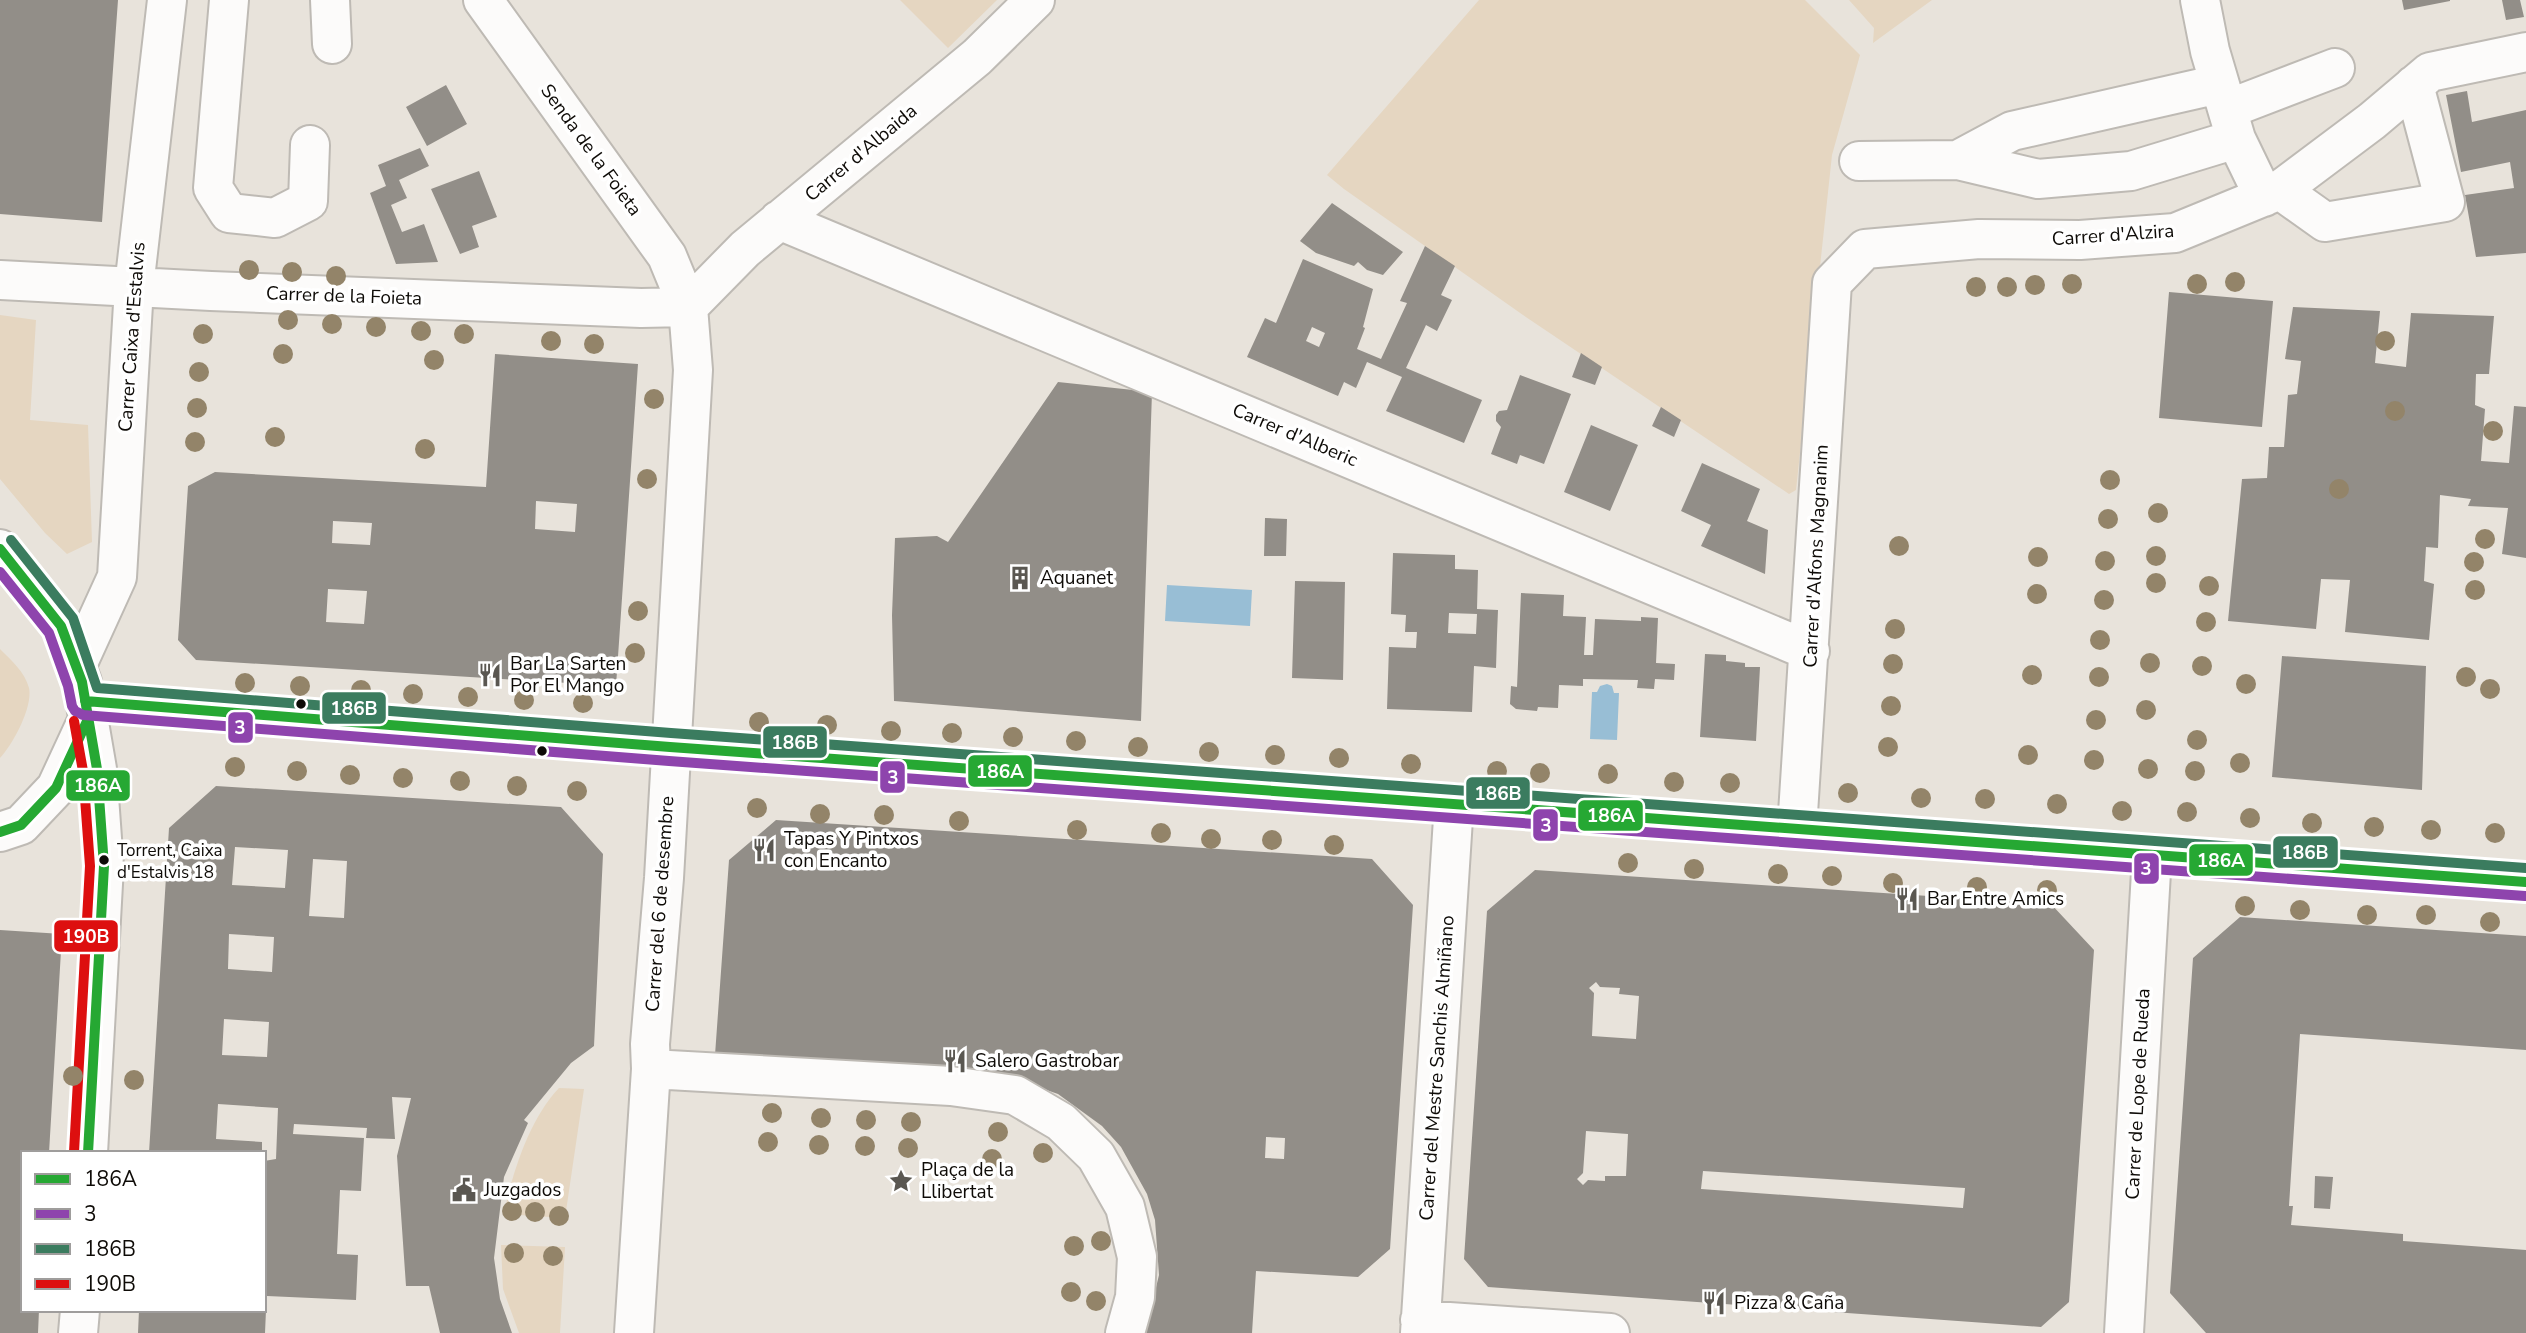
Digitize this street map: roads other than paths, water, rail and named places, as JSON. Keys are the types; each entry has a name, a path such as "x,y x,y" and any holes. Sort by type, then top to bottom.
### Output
{"street":[{"name":"Carrer Caixa d'Estalvis","path":"0,832 20,825 56,788 117,578 134,287 167,0"},
{"path":"229,0 213,188 229,213 275,218 308,201 310,145"},
{"path":"330,0 332,44"},
{"name":"Senda de la Foieta","path":"483,0 667,256 688,307"},
{"name":"Carrer d'Albaida","path":"688,307 744,249 976,57 1035,0"},
{"path":"2200,0 2228,111 2272,194 2325,222 2445,202 2414,85"},
{"name":"Carrer d'Alzira","path":"1832,283 1865,249 1979,239 2080,240 2175,233 2272,194 2430,72 2526,52"},
{"path":"1859,161 1958,160 2038,179 2131,171 2228,111 2335,68"},
{"path":"1958,160 2012,131 2228,111"},
{"name":"Carrer d'Alberic","path":"779,220 1810,651"},
{"name":"Carrer de la Foieta","path":"0,279 134,287 688,307"},
{"name":"Carrer d'Alfons Magnanim","path":"1797,829 1832,283"},
{"name":"Carrer del 6 de desembre","path":"634,1333 651,1069 650,1044 664,878 693,370 688,307"},
{"path":"0,549 61,626 83,696 97,769 104,866 88,1151"},
{"path":"83,696 670,747 2526,882"},
{"name":"Carrer del Mestre Sanchis Almiñano","path":"1420,1326 1454,803"},
{"name":"Carrer de Lope de Rueda","path":"2123,1333 2152,855"},
{"path":"651,1069 950,1086 1015,1096 1061,1122 1096,1156 1125,1207 1137,1257 1135,1297 1125,1333"},
{"path":"78,1333 79,1312"},
{"path":"1420,1326 1610,1333"}],"water":[{"path":"1167,585 1252,590 1250,626 1165,621"},
{"path":"1600,686 1612,686 1614,693 1619,693 1617,740 1590,739 1592,692 1597,692"}],"place":[{"name":"Aquanet","path":"1020,578"},
{"name":"Bar La Sarten Por El Mango","path":"490,675"},
{"name":"Tapas Y Pintxos con Encanto","path":"764,850"},
{"name":"Torrent, Caixa d'Estalvis 18","path":"104,860"},
{"name":"Bar Entre Amics","path":"1907,899"},
{"name":"Salero Gastrobar","path":"955,1061"},
{"name":"Plaça de la Llibertat","path":"901,1181"},
{"name":"Juzgados","path":"464,1190"},
{"name":"Pizza & Caña","path":"1714,1303"}]}
